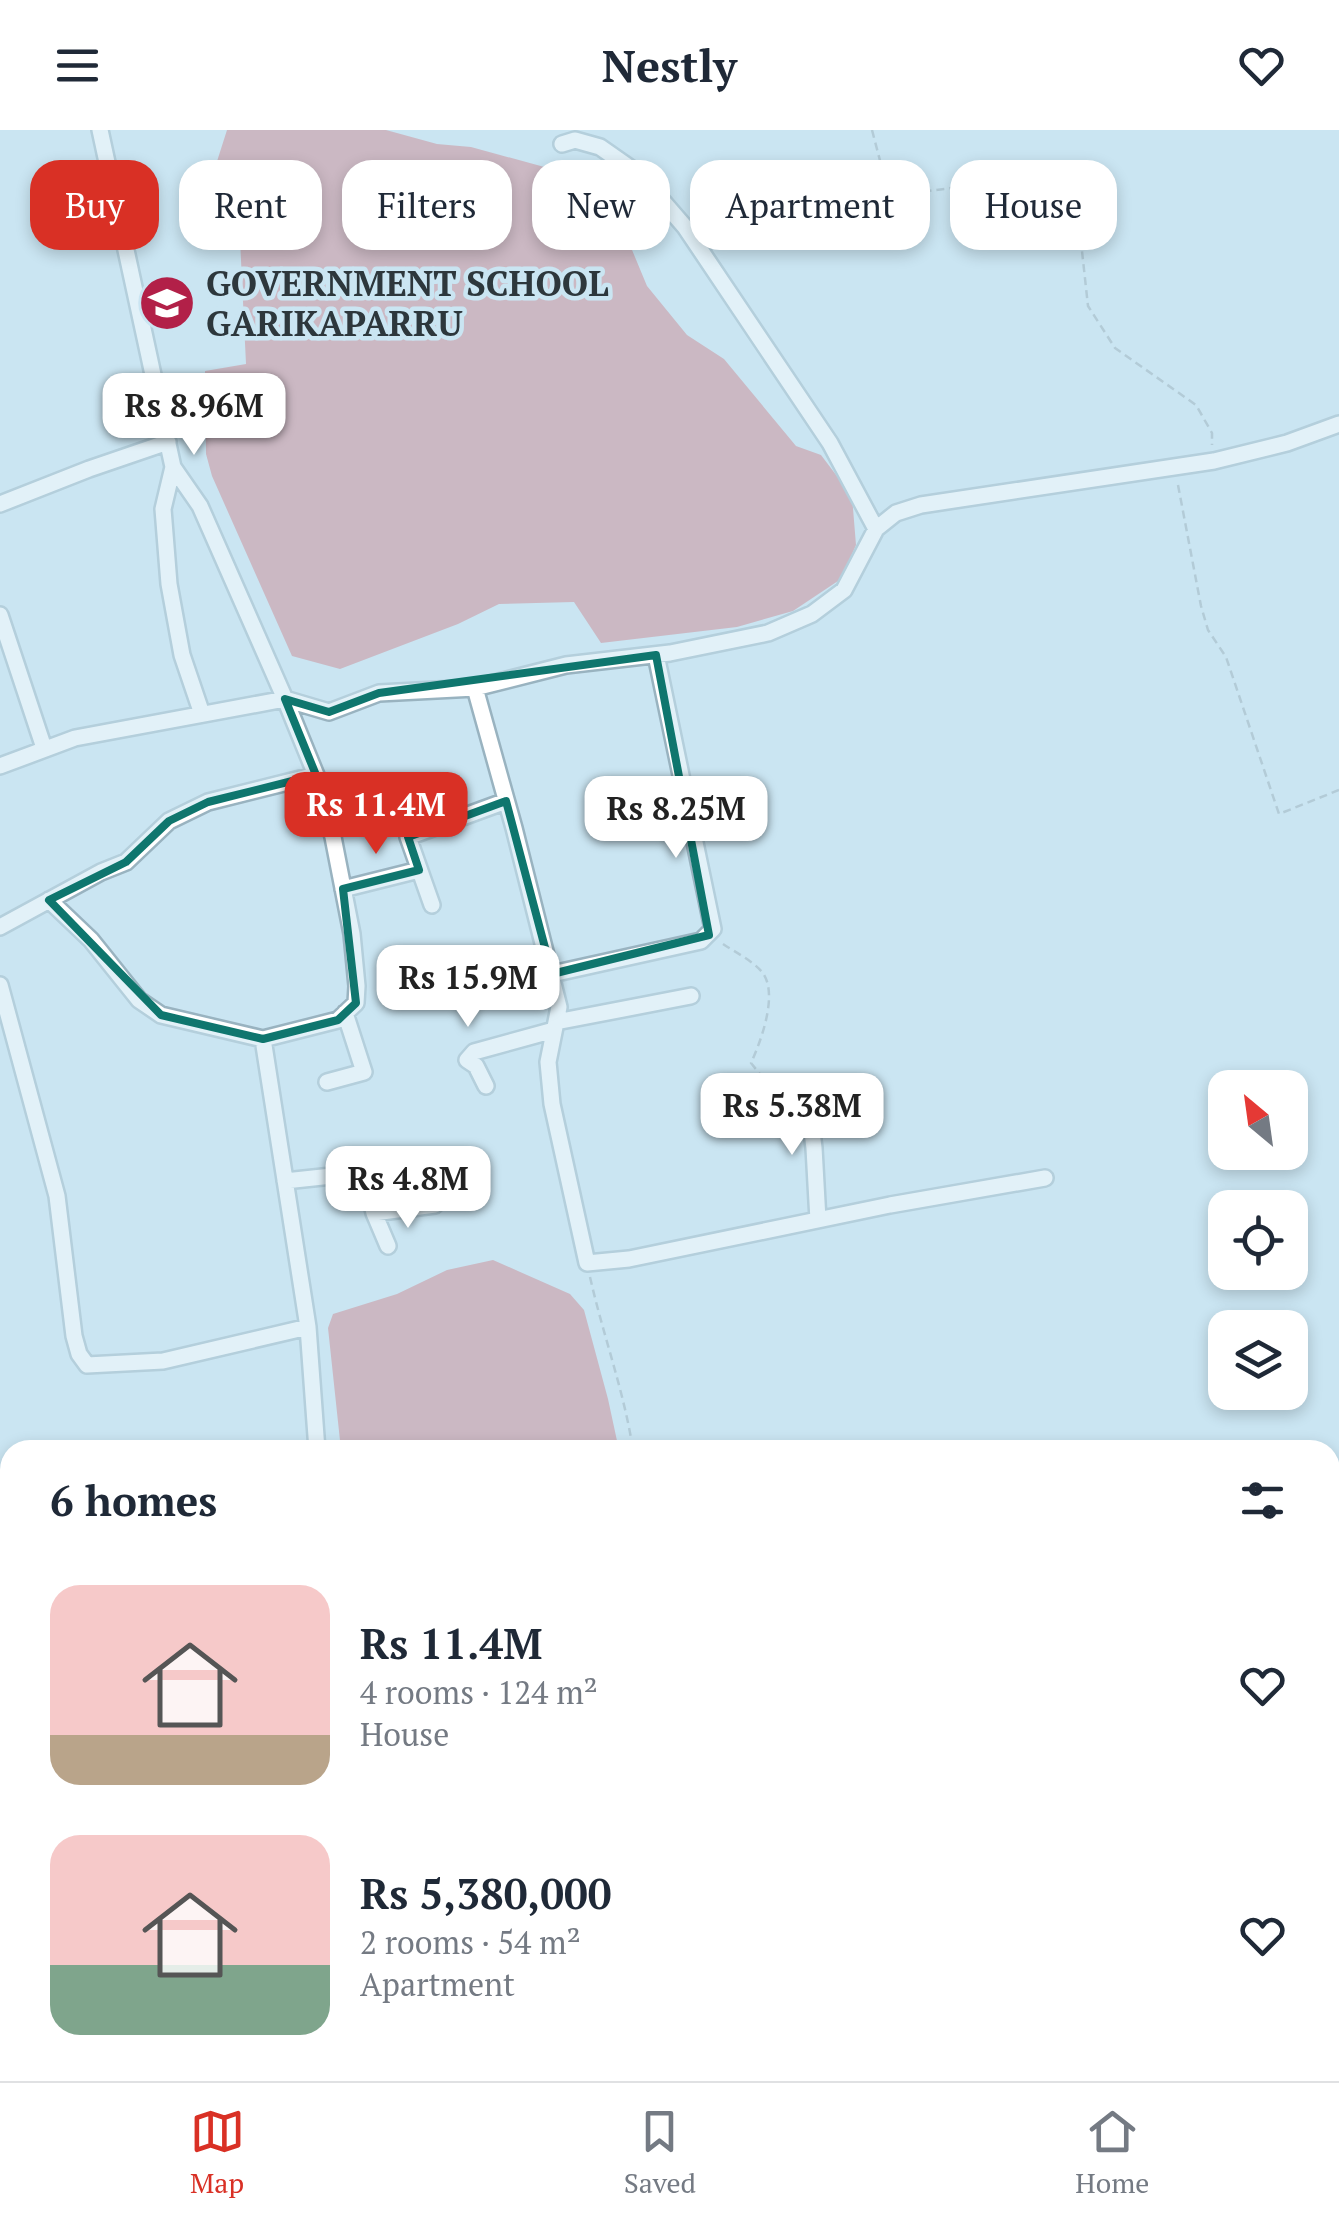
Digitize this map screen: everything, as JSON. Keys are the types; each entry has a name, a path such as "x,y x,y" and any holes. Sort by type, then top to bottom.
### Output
{"street":[{"path":"49,900 92,940 139,1000 161,1015 263,1039 338,1020 356,1002 352,934 316,775 200,506 173,468 100,130"},
{"path":"562,144 575,140 600,147 640,175 685,227 830,444 876,528"},
{"path":"0,766 97,733 202,714 285,700 329,712 379,693 474,688 566,665 656,655 768,633 812,614 844,590 876,528 896,513 921,505 1214,462 1339,424"},
{"path":"0,504 168,442"},
{"path":"173,468 163,509 169,584 182,655 202,714"},
{"path":"0,615 44,748"},
{"path":"552,974 701,941 714,929 656,655"},
{"path":"474,688 559,1007 548,1062 552,1104 587,1263 629,1259 1045,1178"},
{"path":"0,927 126,862 169,821 208,802 316,775"},
{"path":"432,905 408,837 506,801"},
{"path":"343,888 420,870"},
{"path":"0,986 58,1196 74,1336 78,1354 87,1365 162,1361 308,1327"},
{"path":"486,1086 476,1066 467,1060 474,1052 555,1026 691,996"},
{"path":"327,1082 364,1072 346,1014"},
{"path":"263,1039 308,1327 317,1440"},
{"path":"807,1091 818,1220"},
{"path":"285,1182 360,1173 388,1246"},
{"path":"374,1214 435,1205"}],"path":[{"path":"872,130 884,172 911,192 1058,175 1076,187 1088,306 1115,348 1196,405 1212,433 1214,462"},
{"path":"1175,469 1200,606 1208,630 1226,657 1279,814 1339,790"},
{"path":"709,935 763,973 770,996 760,1044 751,1063 776,1094 807,1091"},
{"path":"587,1263 628,1412 632,1440"}],"highlighted area":[{"path":"656,655 709,935 552,974 506,801 408,837 419,870 343,889 356,1003 338,1020 263,1039 161,1015 49,900 126,862 169,821 208,802 316,775 285,699 329,712 379,693"}],"shaded area":[{"path":"227,130 386,130 532,164 532,250 632,250 647,286 687,335 724,359 796,446 821,455 852,496 856,545 841,579 793,611 737,627 601,643 574,602 499,604 340,669 292,656 212,476 206,454 205,371 246,364 240,250 322,250 322,160 217,160"},
{"path":"493,1260 570,1294 584,1310 617,1440 340,1440 328,1328 333,1314 397,1294 447,1270"}],"place":[{"name":"GOVERNMENT SCHOOL GARIKAPARRU","path":"167,303"}]}
